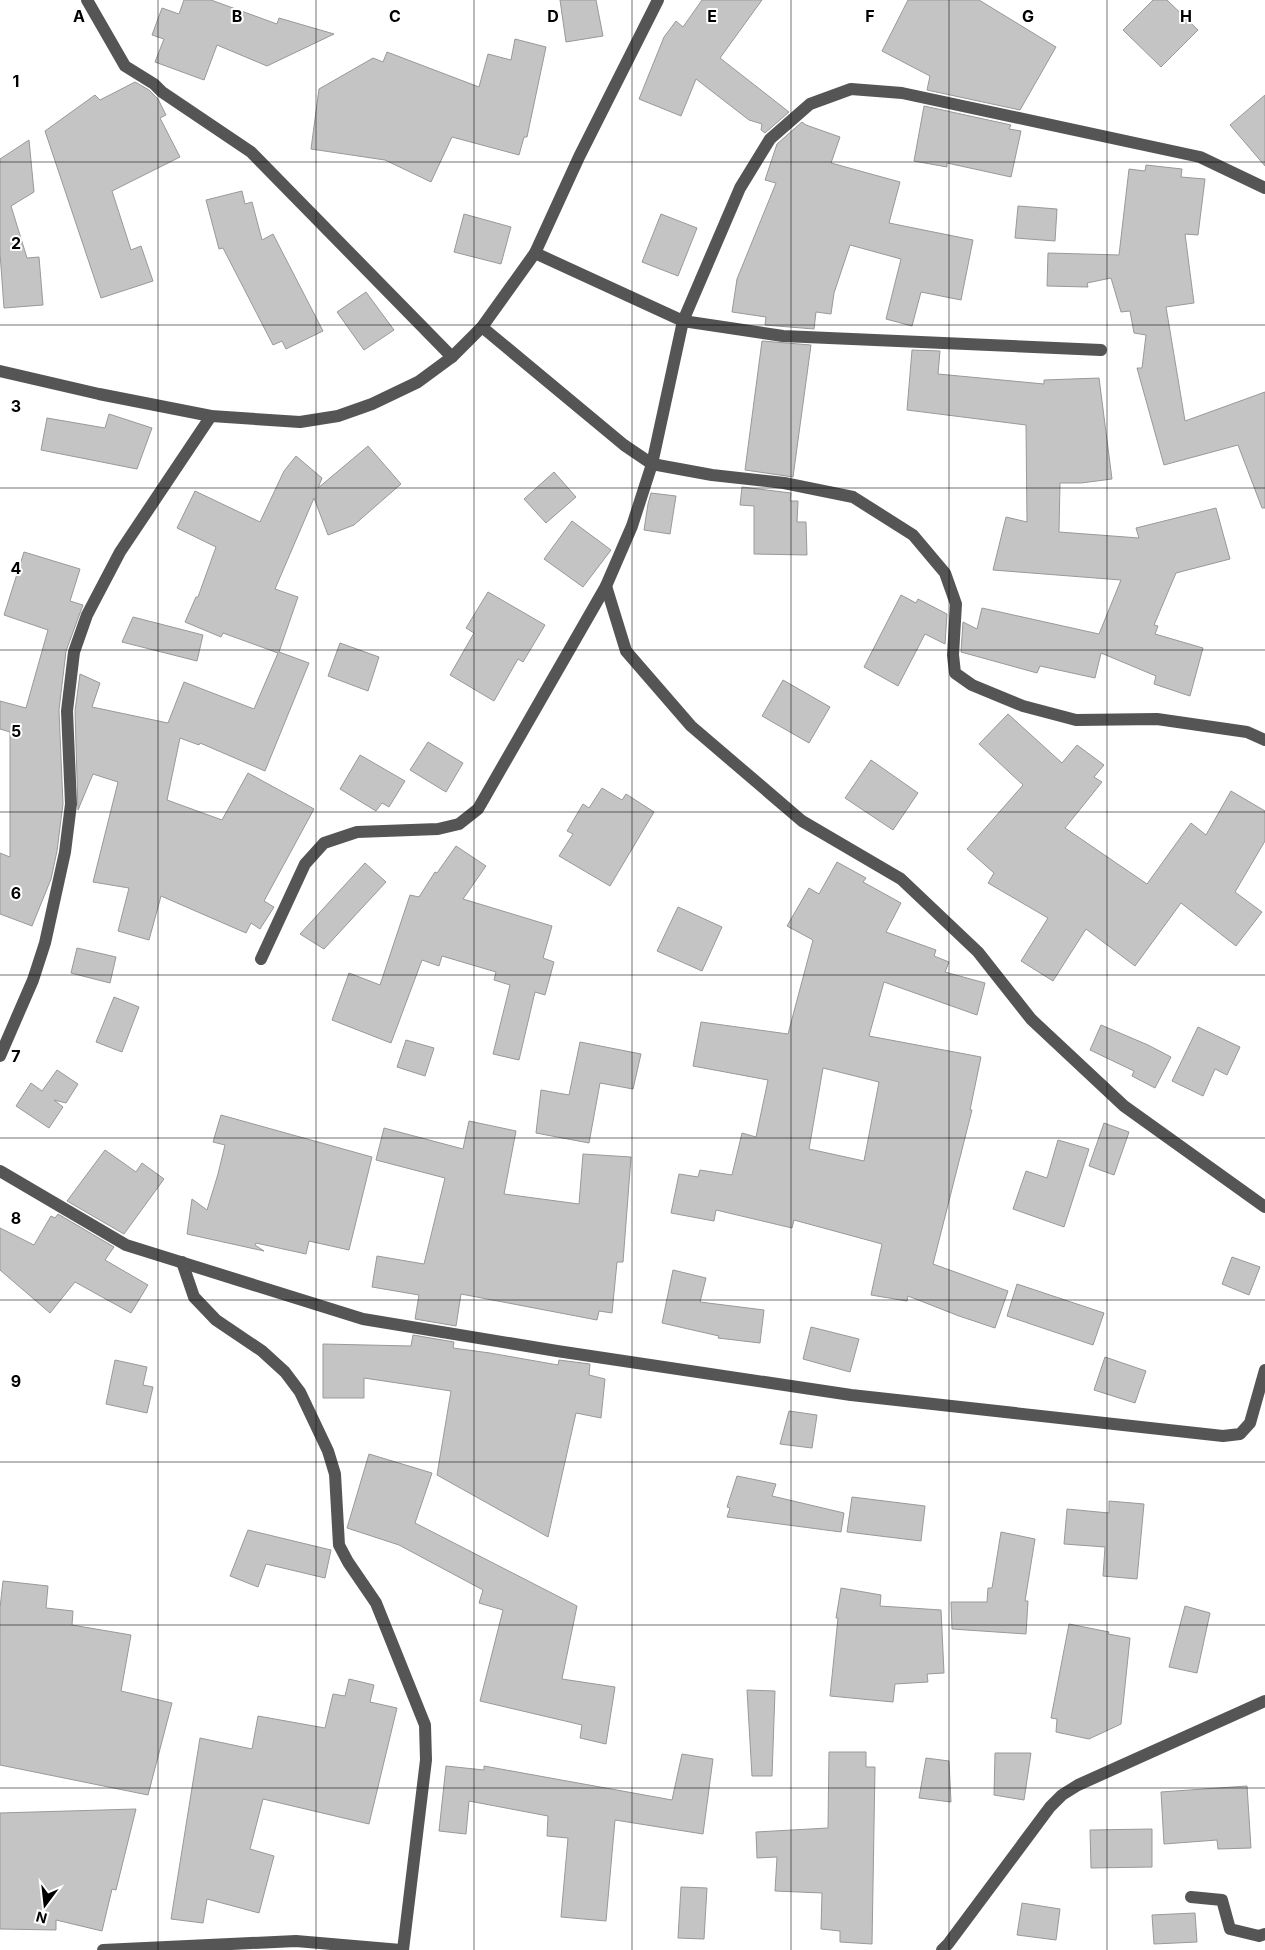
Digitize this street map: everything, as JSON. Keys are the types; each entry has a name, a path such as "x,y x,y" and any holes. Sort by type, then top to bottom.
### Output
{"street":[{"path":"88,0 126,66 251,152 452,357"},
{"path":"0,371 99,394 211,416 300,422 338,416 372,404 418,382 452,357 482,327 535,254 579,157 658,0"},
{"path":"261,959 305,864 324,843 357,832 438,829 458,824 478,809 606,586 632,526 652,464 683,321 740,188 770,139 810,104 851,89 902,93 1200,157 1265,188"},
{"path":"535,254 683,321 783,336 1101,350"},
{"path":"482,327 624,444 652,464 784,483 853,497 913,536 945,573 956,604 953,655 955,673 972,686 1023,706 1076,720 1157,719 1247,732 1265,740"},
{"path":"0,1056 33,980 45,943 65,852 71,804 66,711 74,652 86,615 120,552 211,416"},
{"path":"606,586 626,651 691,726 802,821 901,879 978,952 1031,1020 1124,1106 1265,1207"},
{"path":"0,1172 126,1244 363,1319 392,1324 851,1395 1223,1436 1240,1434 1250,1423 1265,1370"},
{"path":"102,1950 296,1941 402,1950 426,1760 424,1725 376,1602 348,1562 339,1545 335,1474 328,1451 300,1392 285,1372 262,1352 216,1320 194,1297 182,1262"},
{"path":"942,1950 1045,1813 1062,1795 1078,1785 1265,1701"},
{"path":"1191,1897 1222,1900 1230,1929 1259,1936 1265,1934"}],"building":[{"path":"184,0 211,0 277,24 279,18 334,34 267,66 217,45 204,80 155,62 164,39 152,35 162,8 179,14"},
{"path":"560,0 596,0 603,36 566,42"},
{"path":"702,0 762,0 720,58 789,112 765,133 761,130 762,124 749,120 696,79 681,116 639,99 664,37 676,21 683,27"},
{"path":"908,0 979,0 1056,47 1020,110 927,90 930,76 882,51"},
{"path":"1153,0 1167,0 1198,30 1161,67 1123,30"},
{"path":"515,39 546,47 527,137 524,137 519,155 452,137 431,182 385,160 311,149 319,89 373,58 383,62 387,52 479,87 488,54 511,60"},
{"path":"135,82 149,90 158,99 166,115 160,118 180,157 112,191 131,250 141,246 153,281 101,298 45,131 95,95 100,100"},
{"path":"1265,95 1265,166 1230,125"},
{"path":"924,106 1011,125 1009,129 1021,131 1011,177 947,163 947,167 914,161"},
{"path":"802,122 840,137 831,163 900,182 889,223 973,240 961,300 921,292 912,326 886,319 901,259 850,245 834,293 831,314 816,312 814,329 765,325 766,317 732,312 737,279 776,183 765,180 777,144"},
{"path":"29,140 34,192 11,206 27,258 39,257 43,305 4,308 0,253 0,159"},
{"path":"1146,165 1182,169 1181,177 1205,179 1198,235 1185,234 1194,303 1166,307 1185,421 1265,392 1265,508 1262,508 1238,445 1164,465 1137,368 1142,368 1146,335 1134,333 1130,311 1121,312 1111,278 1087,283 1088,287 1047,286 1048,253 1119,255 1129,169 1145,171"},
{"path":"242,191 245,204 252,202 262,240 273,234 323,331 286,349 282,341 273,345 223,248 219,249 206,200"},
{"path":"1018,206 1057,209 1055,241 1015,238"},
{"path":"464,214 511,227 501,264 454,252"},
{"path":"661,214 697,228 678,276 642,262"},
{"path":"366,292 394,330 364,350 337,312"},
{"path":"762,341 811,345 793,477 745,470"},
{"path":"912,350 940,351 938,374 1044,384 1044,380 1099,378 1112,479 1081,483 1060,483 1059,532 1139,538 1136,528 1216,508 1230,559 1176,573 1154,625 1158,626 1155,634 1203,648 1190,696 1154,684 1156,676 1101,653 1095,678 1040,666 1037,673 961,652 963,622 977,629 982,608 1099,634 1121,580 993,570 1006,517 1027,522 1026,425 907,410"},
{"path":"109,414 152,428 137,469 41,450 47,418 105,428"},
{"path":"368,446 401,484 354,525 328,535 314,498 275,589 298,597 279,652 309,663 265,771 200,743 199,745 180,738 167,800 222,820 248,773 314,809 264,901 274,907 260,929 251,923 246,933 161,896 149,940 118,931 129,888 93,882 118,782 93,774 78,810 75,711 80,674 100,683 92,707 168,723 184,682 254,709 278,653 223,633 221,637 185,622 196,597 198,597 216,547 177,528 195,491 260,522 284,471 296,456 322,478 318,488"},
{"path":"554,472 576,497 546,523 524,499"},
{"path":"742,487 791,493 790,501 798,501 797,522 806,522 807,555 754,554 754,506 740,505"},
{"path":"651,493 676,496 670,534 644,530"},
{"path":"572,521 611,550 583,587 544,559"},
{"path":"24,552 80,569 70,601 83,605 66,651 59,710 63,804 57,851 51,879 32,926 0,914 0,853 10,857 10,732 0,729 0,701 26,708 48,630 4,615"},
{"path":"488,592 545,625 523,662 518,659 494,701 450,675 474,633 466,628"},
{"path":"901,595 916,603 918,599 947,614 945,644 925,634 898,686 864,667"},
{"path":"133,617 203,635 197,661 122,642"},
{"path":"340,643 379,657 368,691 328,676"},
{"path":"783,680 830,707 809,743 762,716"},
{"path":"1008,714 1062,763 1077,745 1104,765 1094,777 1102,782 1065,828 1147,884 1191,823 1206,835 1231,791 1265,811 1265,841 1235,892 1262,912 1236,946 1181,903 1135,966 1086,929 1053,981 1021,961 1048,918 988,883 994,873 967,849 1023,785 979,744"},
{"path":"428,742 463,763 446,792 410,770"},
{"path":"360,755 405,781 389,807 382,803 376,811 340,789"},
{"path":"871,760 918,793 893,830 845,798"},
{"path":"602,788 622,800 626,794 654,812 610,886 559,856 573,834 567,831 583,804 589,808"},
{"path":"456,846 486,866 463,899 552,926 543,958 554,962 545,995 535,992 519,1060 493,1054 510,985 494,980 496,972 442,956 439,966 422,960 391,1043 332,1020 349,973 380,985 410,895 419,897 435,872 437,873"},
{"path":"837,862 866,878 863,882 901,903 886,932 936,950 934,956 949,962 945,972 985,983 977,1015 884,982 869,1036 981,1057 970,1110 972,1110 933,1264 1008,1291 995,1328 908,1296 907,1301 871,1295 882,1244 794,1220 792,1228 716,1210 714,1221 671,1213 679,1174 698,1177 700,1170 732,1175 742,1133 756,1137 768,1080 693,1066 701,1022 788,1034 813,940 787,926 809,888 819,894","holes":["823,1068 879,1082 864,1161 809,1149"]},
{"path":"365,863 386,882 324,949 300,934"},
{"path":"678,907 722,927 702,971 657,951"},
{"path":"77,948 116,957 110,983 71,973"},
{"path":"114,997 139,1007 122,1052 96,1042"},
{"path":"1101,1025 1171,1057 1155,1088 1132,1076 1134,1071 1090,1050"},
{"path":"1198,1027 1240,1047 1227,1075 1215,1069 1203,1096 1172,1081"},
{"path":"406,1040 434,1048 425,1076 397,1067"},
{"path":"580,1042 641,1054 633,1089 600,1083 589,1143 536,1133 541,1090 569,1095"},
{"path":"57,1070 78,1084 66,1103 54,1100 63,1107 49,1128 16,1106 31,1083 42,1091"},
{"path":"221,1115 372,1157 349,1250 309,1241 306,1254 256,1243 255,1245 264,1251 187,1234 192,1199 207,1210 218,1174 225,1145 213,1142"},
{"path":"469,1121 516,1131 504,1194 579,1204 583,1154 631,1157 623,1262 617,1262 612,1313 599,1311 597,1320 461,1294 456,1326 415,1319 419,1295 372,1287 377,1256 424,1264 445,1178 376,1160 384,1128 463,1149"},
{"path":"1104,1123 1129,1132 1114,1175 1089,1166"},
{"path":"1058,1140 1089,1149 1064,1227 1013,1209 1026,1171 1047,1178"},
{"path":"105,1150 136,1172 142,1163 164,1179 124,1234 67,1201"},
{"path":"58,1214 114,1247 105,1260 148,1285 131,1313 75,1282 50,1313 0,1270 0,1228 34,1245 51,1216 55,1218"},
{"path":"1232,1257 1260,1267 1249,1295 1222,1284"},
{"path":"673,1270 706,1278 700,1302 764,1310 760,1343 718,1338 719,1336 662,1323"},
{"path":"1017,1284 1104,1313 1093,1345 1007,1316"},
{"path":"811,1327 859,1339 850,1372 803,1359"},
{"path":"413,1335 454,1342 453,1348 558,1365 559,1360 590,1364 589,1375 605,1379 601,1418 576,1413 548,1537 437,1475 451,1391 364,1378 364,1398 323,1398 323,1344 411,1346"},
{"path":"1105,1357 1146,1371 1135,1403 1094,1390"},
{"path":"115,1360 147,1367 143,1385 153,1387 147,1413 106,1404"},
{"path":"789,1411 817,1415 812,1448 780,1444"},
{"path":"369,1454 432,1473 415,1523 577,1606 562,1679 615,1687 606,1744 580,1738 582,1725 480,1701 503,1610 479,1603 483,1590 399,1545 347,1528"},
{"path":"737,1476 776,1484 772,1496 844,1513 841,1532 727,1517 730,1508 727,1507"},
{"path":"852,1497 925,1506 921,1541 847,1532"},
{"path":"1109,1501 1144,1504 1137,1579 1103,1576 1105,1547 1064,1544 1067,1509 1109,1513"},
{"path":"248,1530 331,1550 325,1578 266,1564 258,1587 230,1576"},
{"path":"1001,1532 1035,1539 1025,1601 1028,1601 1026,1634 952,1629 951,1602 987,1602 988,1588 992,1588"},
{"path":"3,1581 48,1586 46,1608 73,1611 72,1625 131,1635 121,1691 172,1703 148,1795 0,1765 0,1608"},
{"path":"841,1588 881,1595 880,1606 941,1610 944,1673 927,1674 928,1682 895,1684 893,1702 830,1696 838,1618 836,1618"},
{"path":"1185,1606 1210,1613 1197,1673 1169,1667"},
{"path":"1069,1624 1130,1638 1121,1724 1089,1739 1056,1732 1057,1719 1051,1718"},
{"path":"349,1679 374,1685 370,1702 397,1708 369,1824 263,1799 250,1849 274,1856 259,1913 207,1899 203,1923 171,1919 200,1738 252,1749 258,1716 325,1728 333,1694 345,1696"},
{"path":"747,1690 775,1691 772,1776 752,1776"},
{"path":"829,1752 866,1752 866,1767 875,1767 872,1944 840,1942 840,1931 821,1929 822,1893 775,1891 777,1857 757,1858 756,1832 828,1828"},
{"path":"995,1753 1031,1753 1024,1800 994,1795"},
{"path":"682,1754 713,1759 703,1834 615,1820 606,1921 561,1917 568,1838 547,1836 548,1816 469,1801 466,1834 439,1831 446,1766 484,1770 484,1766 672,1800"},
{"path":"926,1758 949,1761 951,1802 919,1798"},
{"path":"1247,1786 1251,1848 1218,1849 1217,1840 1164,1844 1161,1792"},
{"path":"136,1809 116,1890 112,1889 102,1931 56,1920 56,1930 0,1929 0,1813"},
{"path":"1152,1829 1152,1867 1091,1868 1090,1830"},
{"path":"681,1887 707,1888 704,1939 678,1938"},
{"path":"1022,1903 1060,1909 1056,1940 1017,1935"},
{"path":"1195,1913 1197,1942 1154,1944 1152,1915"}]}
